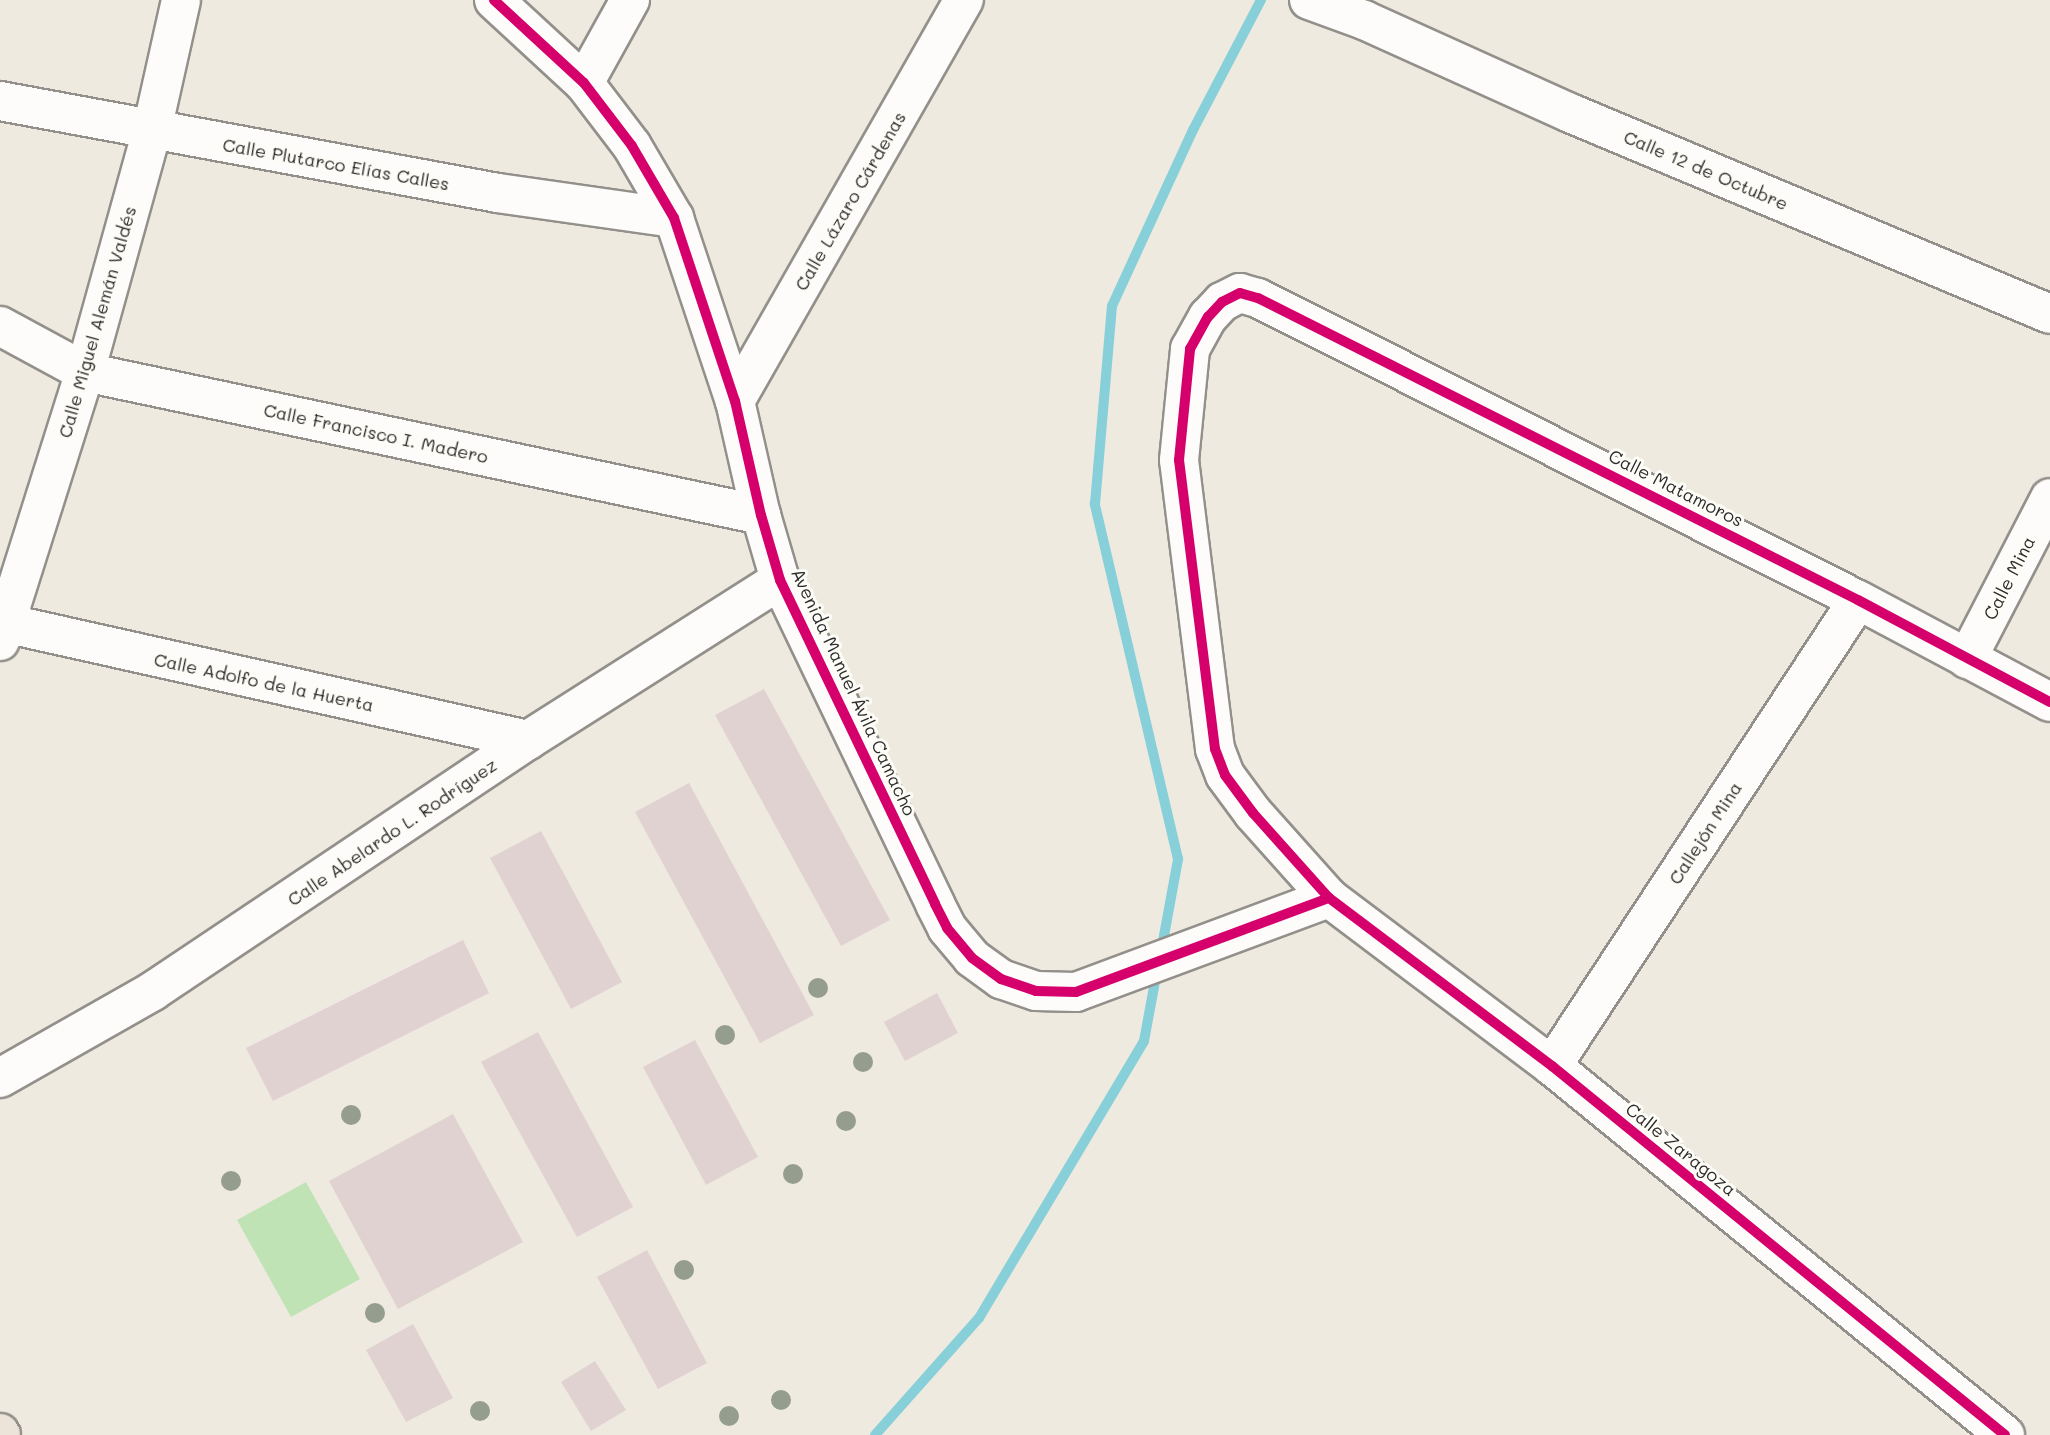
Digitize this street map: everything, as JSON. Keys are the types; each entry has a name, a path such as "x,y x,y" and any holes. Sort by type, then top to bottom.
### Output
{"street":[{"name":"Calle Miguel Alemán Valdés","path":"2,629 85,372 152,130 181,0"},
{"name":"Avenida Manuel Ávila Camacho","path":"494,0 584,83 632,146 674,218 735,401 761,515 780,580 934,904 947,928 972,958 1001,979 1036,991 1076,992 1329,898"},
{"path":"584,83 630,0"},
{"name":"Calle Lázaro Cárdenas","path":"735,401 964,0"},
{"name":"Calle 12 de Octubre","path":"1309,0 1364,20 1582,118 2050,314"},
{"name":"Calle Plutarco Elías Calles","path":"0,101 498,193 674,218"},
{"name":"Calle Matamoros","path":"1212,720 1180,460 1190,349 1208,317 1222,302 1240,293 1285,309 1858,600 2050,702"},
{"name":"Calle Francisco I. Madero","path":"0,326 85,372 761,515"},
{"name":"Calle Mina","path":"1967,659 2050,498"},
{"name":"Calle Abelardo L. Rodríguez","path":"0,1078 153,990 528,740 780,580"},
{"name":"Callejón Mina","path":"1552,1066 1858,600"},
{"name":"Calle Adolfo de la Huerta","path":"2,629 528,740"},
{"name":"Calle Zaragoza","path":"1212,720 1215,750 1225,775 1279,844 1329,898 1552,1066 2005,1435"}],"green space":[{"path":"306,1182 360,1279 291,1317 237,1220"}],"building":[{"path":"764,689 890,920 841,946 715,715"},
{"path":"689,783 814,1015 760,1043 635,812"},
{"path":"541,831 622,982 571,1009 490,858"},
{"path":"463,940 489,993 273,1101 246,1048"},
{"path":"937,993 958,1033 905,1061 884,1022"},
{"path":"538,1032 633,1207 577,1237 481,1062"},
{"path":"695,1040 758,1157 706,1185 643,1067"},
{"path":"453,1114 523,1242 398,1309 329,1181"},
{"path":"647,1250 707,1363 658,1389 597,1277"},
{"path":"413,1324 453,1398 406,1422 366,1350"},
{"path":"595,1361 626,1410 591,1431 561,1382"}],"waterway":[{"path":"1161,952 1178,859 1095,504 1112,306 1193,130 1261,0"},
{"path":"875,1435 979,1318 1144,1041 1157,971"}],"cycle path":[{"path":"494,0 584,83 632,146 674,218 735,401 761,515 780,580 947,928 972,958 1001,979 1036,991 1076,992 1329,898"},
{"path":"2005,1435 1552,1066 1329,898 1253,813 1225,775 1215,749 1179,460 1190,349 1208,317 1222,302 1240,293 1258,298 1858,600 2050,702"}]}
